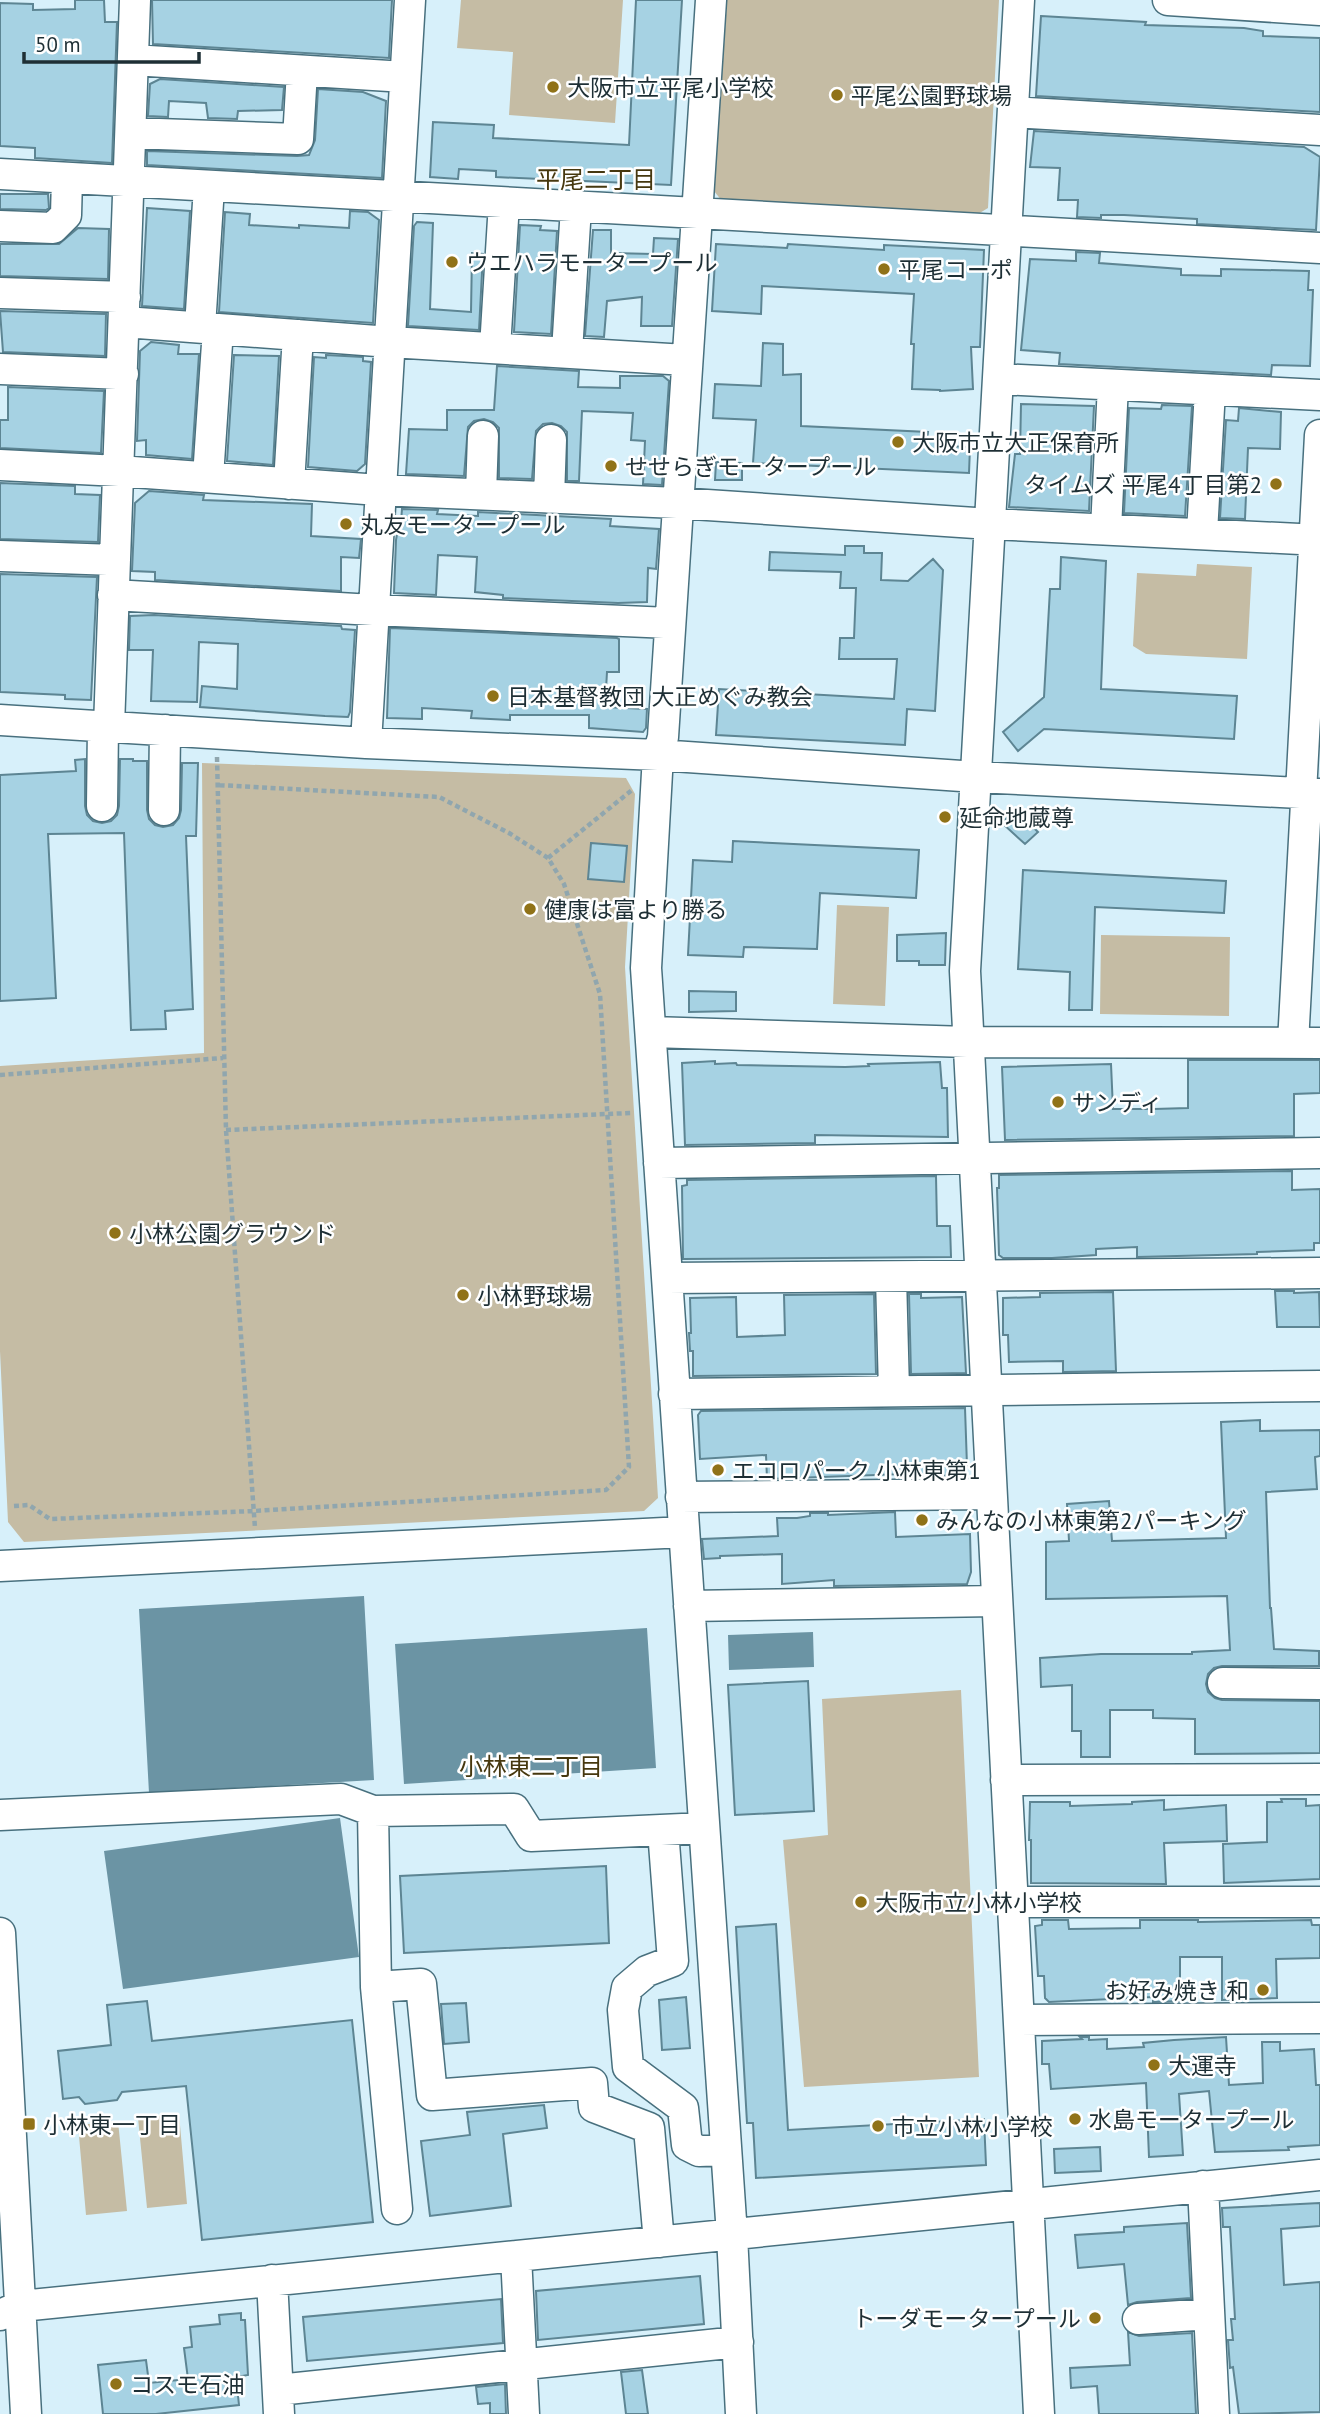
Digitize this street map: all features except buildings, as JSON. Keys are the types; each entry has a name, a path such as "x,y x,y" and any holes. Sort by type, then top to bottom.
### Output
{"street":[{"path":"102,806 123,374 135,0"},
{"path":"366,743 410,0"},
{"path":"711,0 663,737 658,755 646,968 732,2235 741,2414"},
{"path":"1019,0 965,971 1039,2414"},
{"path":"1168,0 1320,10"},
{"path":"133,60 405,77"},
{"path":"131,133 298,139 302,71"},
{"path":"1013,112 1320,130"},
{"path":"0,174 1320,248"},
{"path":"0,226 53,228 66,215 67,179"},
{"path":"208,477 209,187"},
{"path":"495,348 504,203"},
{"path":"567,352 576,207"},
{"path":"0,293 125,309 209,328 686,360"},
{"path":"289,484 298,335"},
{"path":"0,369 123,374"},
{"path":"999,379 1320,395"},
{"path":"1106,529 1113,385"},
{"path":"1202,533 1210,390"},
{"path":"651,1032 967,1042 1306,1043 1306,803 1310,794 1320,435"},
{"path":"481,494 483,436"},
{"path":"549,498 551,440"},
{"path":"0,465 379,490 677,503 990,524 1317,540"},
{"path":"0,556 115,560"},
{"path":"113,595 670,623"},
{"path":"0,720 366,743 658,755 976,777 1310,794"},
{"path":"164,810 165,730"},
{"path":"659,1163 1320,1153"},
{"path":"667,1278 1320,1273"},
{"path":"891,1277 894,1391"},
{"path":"674,1394 1320,1386"},
{"path":"681,1497 991,1494"},
{"path":"0,1566 684,1532"},
{"path":"689,1606 996,1601"},
{"path":"1223,1683 1320,1684"},
{"path":"1006,1780 1320,1779"},
{"path":"0,1815 341,1799 373,1811 514,1809 531,1836 704,1828"},
{"path":"373,1811 376,1987 397,2209"},
{"path":"663,1830 673,1961 647,1972 627,1988 623,2010 628,2067 683,2108 687,2145 699,2151 726,2150"},
{"path":"1012,1902 1320,1902"},
{"path":"0,1933 11,2310 26,2414"},
{"path":"376,1987 421,1984 432,2095 592,2083 594,2107 649,2128 659,2242"},
{"path":"1019,2020 1320,2018"},
{"path":"11,2310 272,2280 1320,2175"},
{"path":"1203,2186 1214,2414"},
{"path":"516,2256 524,2414"},
{"path":"272,2280 279,2402 521,2364 738,2342"},
{"path":"1138,2319 1209,2314"}],"path":[{"path":"219,734 217,785 226,1130 254,1511 254,1553"},
{"path":"15,1506 29,1505 50,1519 254,1511 606,1490 629,1467 600,994 564,884 548,858 509,833 439,797 217,785"},
{"path":"548,858 632,789"},
{"path":"0,1074 223,1058"},
{"path":"226,1130 656,1111"}],"shaded area":[{"path":"461,0 623,0 615,123 509,115 513,52 457,48"},
{"name":"平尾公園野球場","path":"727,0 999,0 988,208 978,214 722,201 714,191"},
{"path":"1197,564 1252,567 1247,659 1146,654 1133,646 1137,573 1196,576"},
{"path":"202,763 626,778 635,794 625,967 658,1498 644,1511 24,1542 8,1522 0,1351 0,1066 204,1053"},
{"path":"837,905 889,907 885,1006 833,1004"},
{"path":"1101,935 1230,937 1229,1016 1100,1014"},
{"path":"961,1690 979,2077 804,2087 783,1840 828,1835 822,1699"},
{"path":"179,2114 187,2204 147,2208 138,2118"},
{"path":"118,2121 127,2211 86,2215 78,2125"}],"water":[{"path":"364,1596 374,1780 149,1793 139,1609"},
{"path":"647,1628 656,1768 404,1784 395,1644"},
{"path":"813,1632 814,1667 729,1670 728,1635"},
{"path":"340,1818 359,1957 123,1989 104,1851"}],"place":[{"name":"大阪市立平尾小学校","path":"553,87"},
{"name":"平尾公園野球場","path":"837,95"},
{"name":"ウエハラモータープール","path":"452,262"},
{"name":"平尾コーポ","path":"884,269"},
{"name":"大阪市立大正保育所","path":"898,442"},
{"name":"せせらぎモータープール","path":"611,466"},
{"name":"タイムズ 平尾4丁目第2","path":"1276,484"},
{"name":"丸友モータープール","path":"346,524"},
{"name":"日本基督教団 大正めぐみ教会","path":"493,696"},
{"name":"延命地蔵尊","path":"945,817"},
{"name":"健康は富より勝る","path":"530,909"},
{"name":"サンディ","path":"1058,1102"},
{"name":"小林公園グラウンド","path":"115,1233"},
{"name":"小林野球場","path":"463,1295"},
{"name":"エコロパーク 小林東第1","path":"718,1470"},
{"name":"みんなの小林東第2パーキング","path":"922,1520"},
{"name":"大阪市立小林小学校","path":"861,1902"},
{"name":"お好み焼き 和","path":"1263,1990"},
{"name":"大運寺","path":"1154,2065"},
{"name":"水島モータープール","path":"1075,2119"},
{"name":"小林東一丁目","path":"29,2124"},
{"name":"市立小林小学校","path":"878,2126"},
{"name":"トーダモータープール","path":"1095,2318"},
{"name":"コスモ石油","path":"116,2384"}],"district":[{"name":"平尾二丁目","path":"596,179"},
{"name":"小林東二丁目","path":"531,1766"}]}
